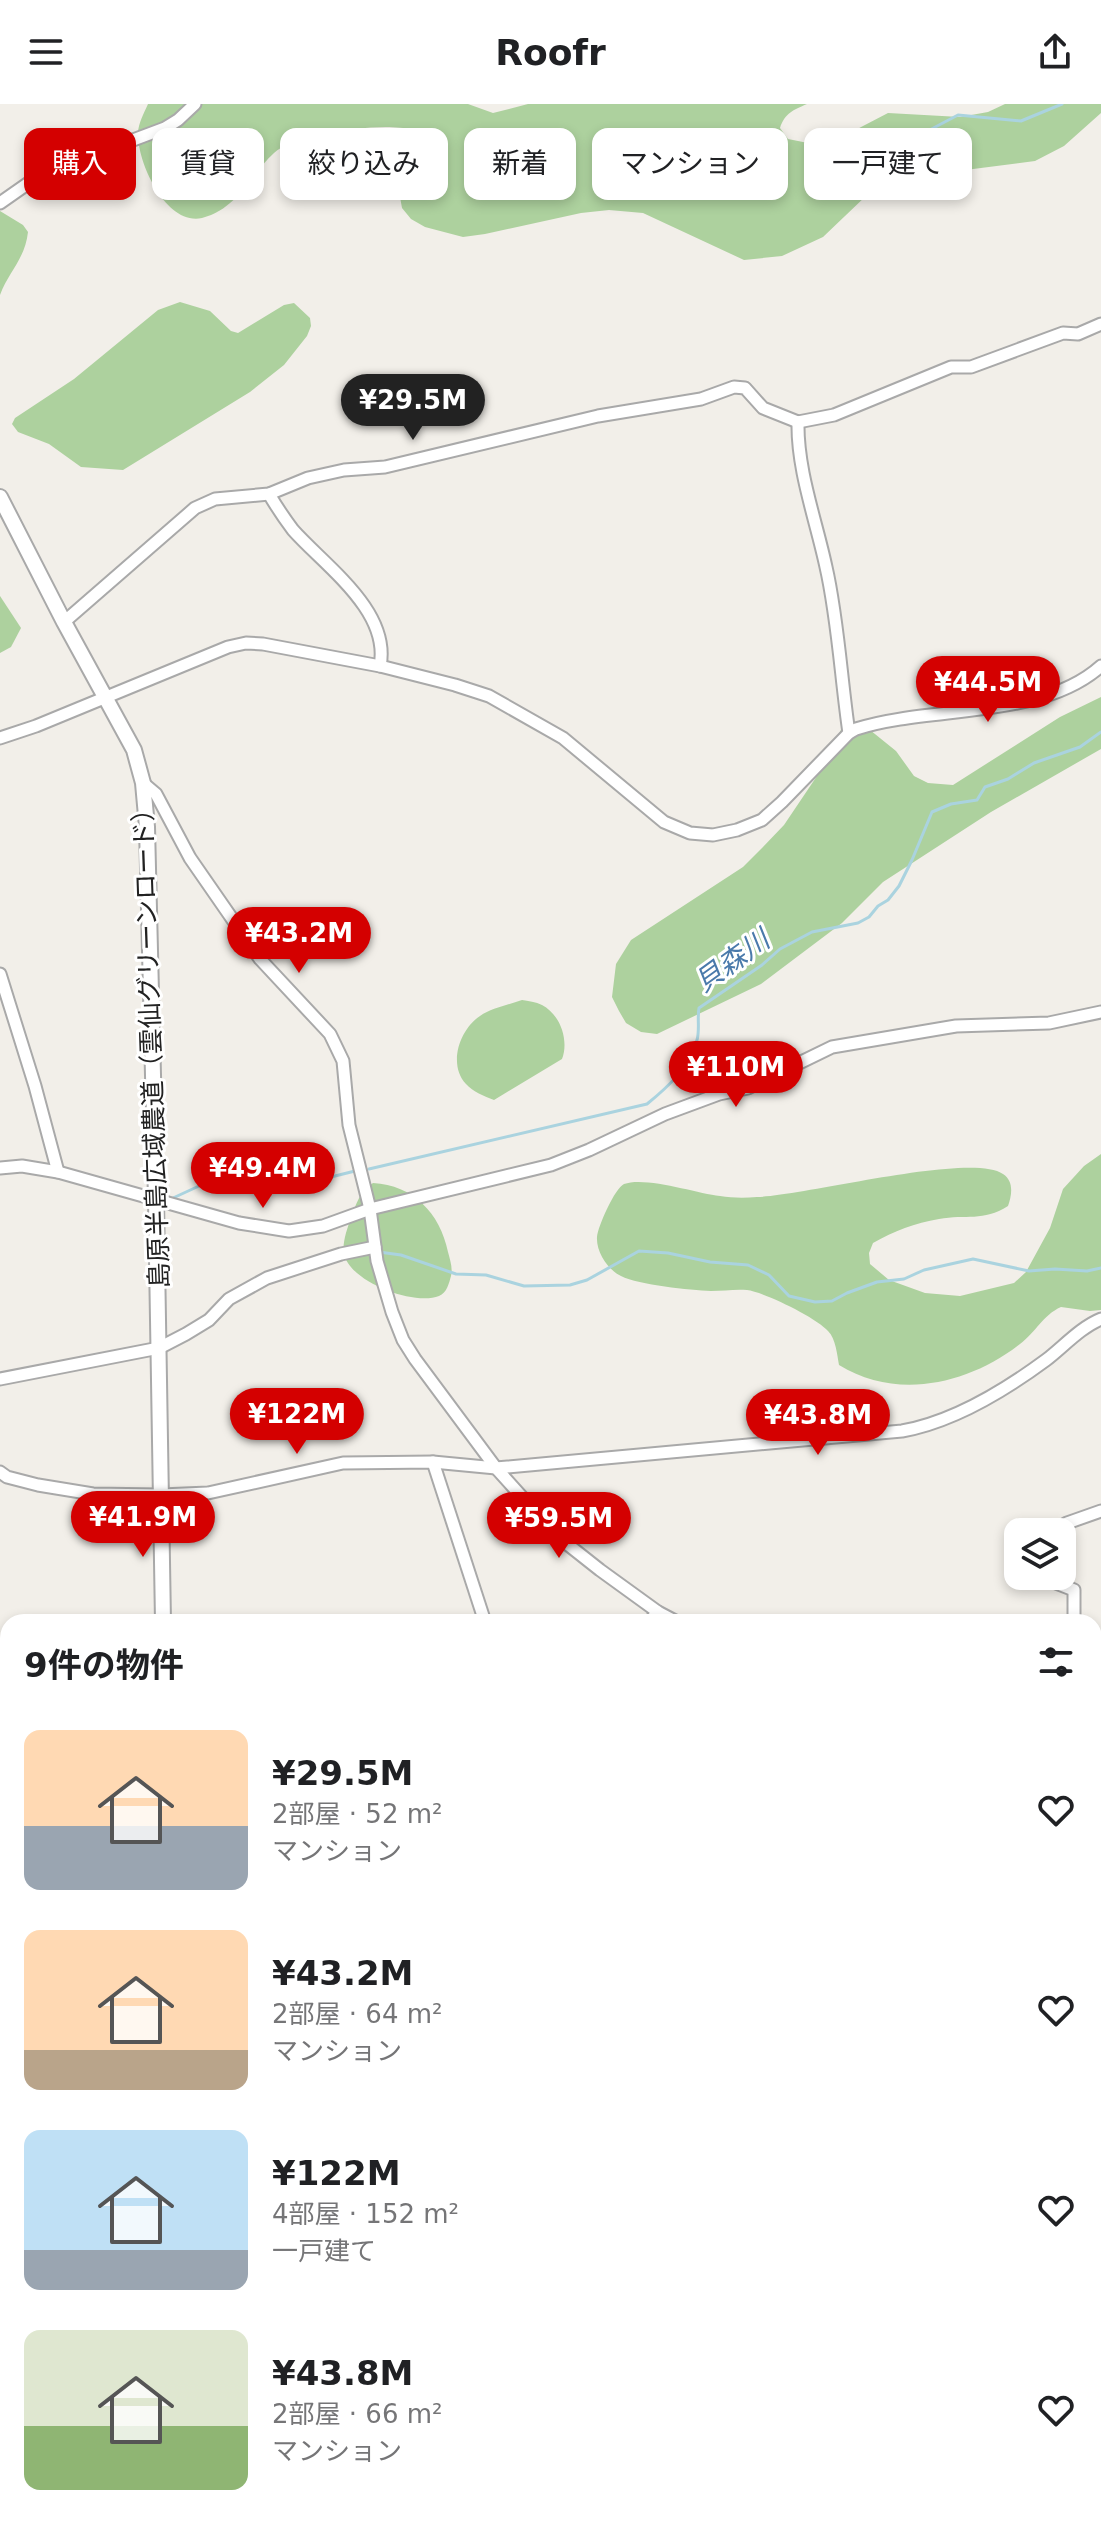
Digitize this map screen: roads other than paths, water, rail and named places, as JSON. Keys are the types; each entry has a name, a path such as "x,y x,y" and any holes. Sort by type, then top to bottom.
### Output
{"street":[{"path":"0,203 40,175 165,128 195,104"},
{"path":"64,622 195,508 215,499 269,494 308,478 344,470 385,467 598,416 701,399 734,387 745,388 763,408 798,422 834,415 951,367 971,367 1063,333 1078,334 1101,324"},
{"path":"798,422 801,463 827,571 849,733"},
{"path":"269,494 296,532 347,583 358,599 381,639 380,666"},
{"name":"島原半島広域農道（雲仙グリーンロード）","path":"0,497 134,750 143,783 147,827 156,1199 163,1614"},
{"path":"0,738 228,647 246,643 380,666 489,696 563,738 664,822 690,833 713,835 762,820 849,733 864,726 1032,700 1061,691 1089,677 1101,666"},
{"path":"143,783 156,794 190,858 260,959 330,1034 343,1061 349,1125 370,1209 375,1247 392,1312 403,1340 427,1378 496,1468 557,1536 662,1614"},
{"path":"0,974 58,1172"},
{"path":"0,1168 22,1166 58,1172 239,1223 289,1231 323,1226 370,1209 551,1165 665,1114 719,1094 748,1088 832,1047 956,1026 1049,1023 1101,1012"},
{"path":"0,1379 159,1348 209,1320 229,1299 267,1278 341,1254 375,1247"},
{"path":"0,1472 7,1477 38,1485 93,1494 208,1493 343,1463 433,1462 496,1468 921,1428 966,1411 1042,1363 1101,1319"},
{"path":"433,1462 482,1614"},
{"path":"1076,1520 1101,1511"},
{"path":"1074,1590 1074,1614"}],"waterway":[{"path":"933,128 958,115 1021,121 1062,104"},
{"name":"貝森川","path":"369,1169 647,1104 670,1084 689,1059 698,1036 699,1008 780,949 812,932 858,923 888,900 899,886 932,812 951,804 977,800 985,787 1008,779 1034,763 1080,747 1101,732"},
{"name":"貝森川","path":"173,1198 199,1186 251,1176 311,1182 355,1171"},
{"path":"379,1252 401,1255 456,1274 486,1275 524,1286 570,1285 587,1280 639,1251 668,1253 710,1262 748,1265 769,1275 789,1296 815,1302 832,1301 877,1282 904,1279 924,1270 973,1259 1029,1271 1087,1271 1101,1268"}]}
